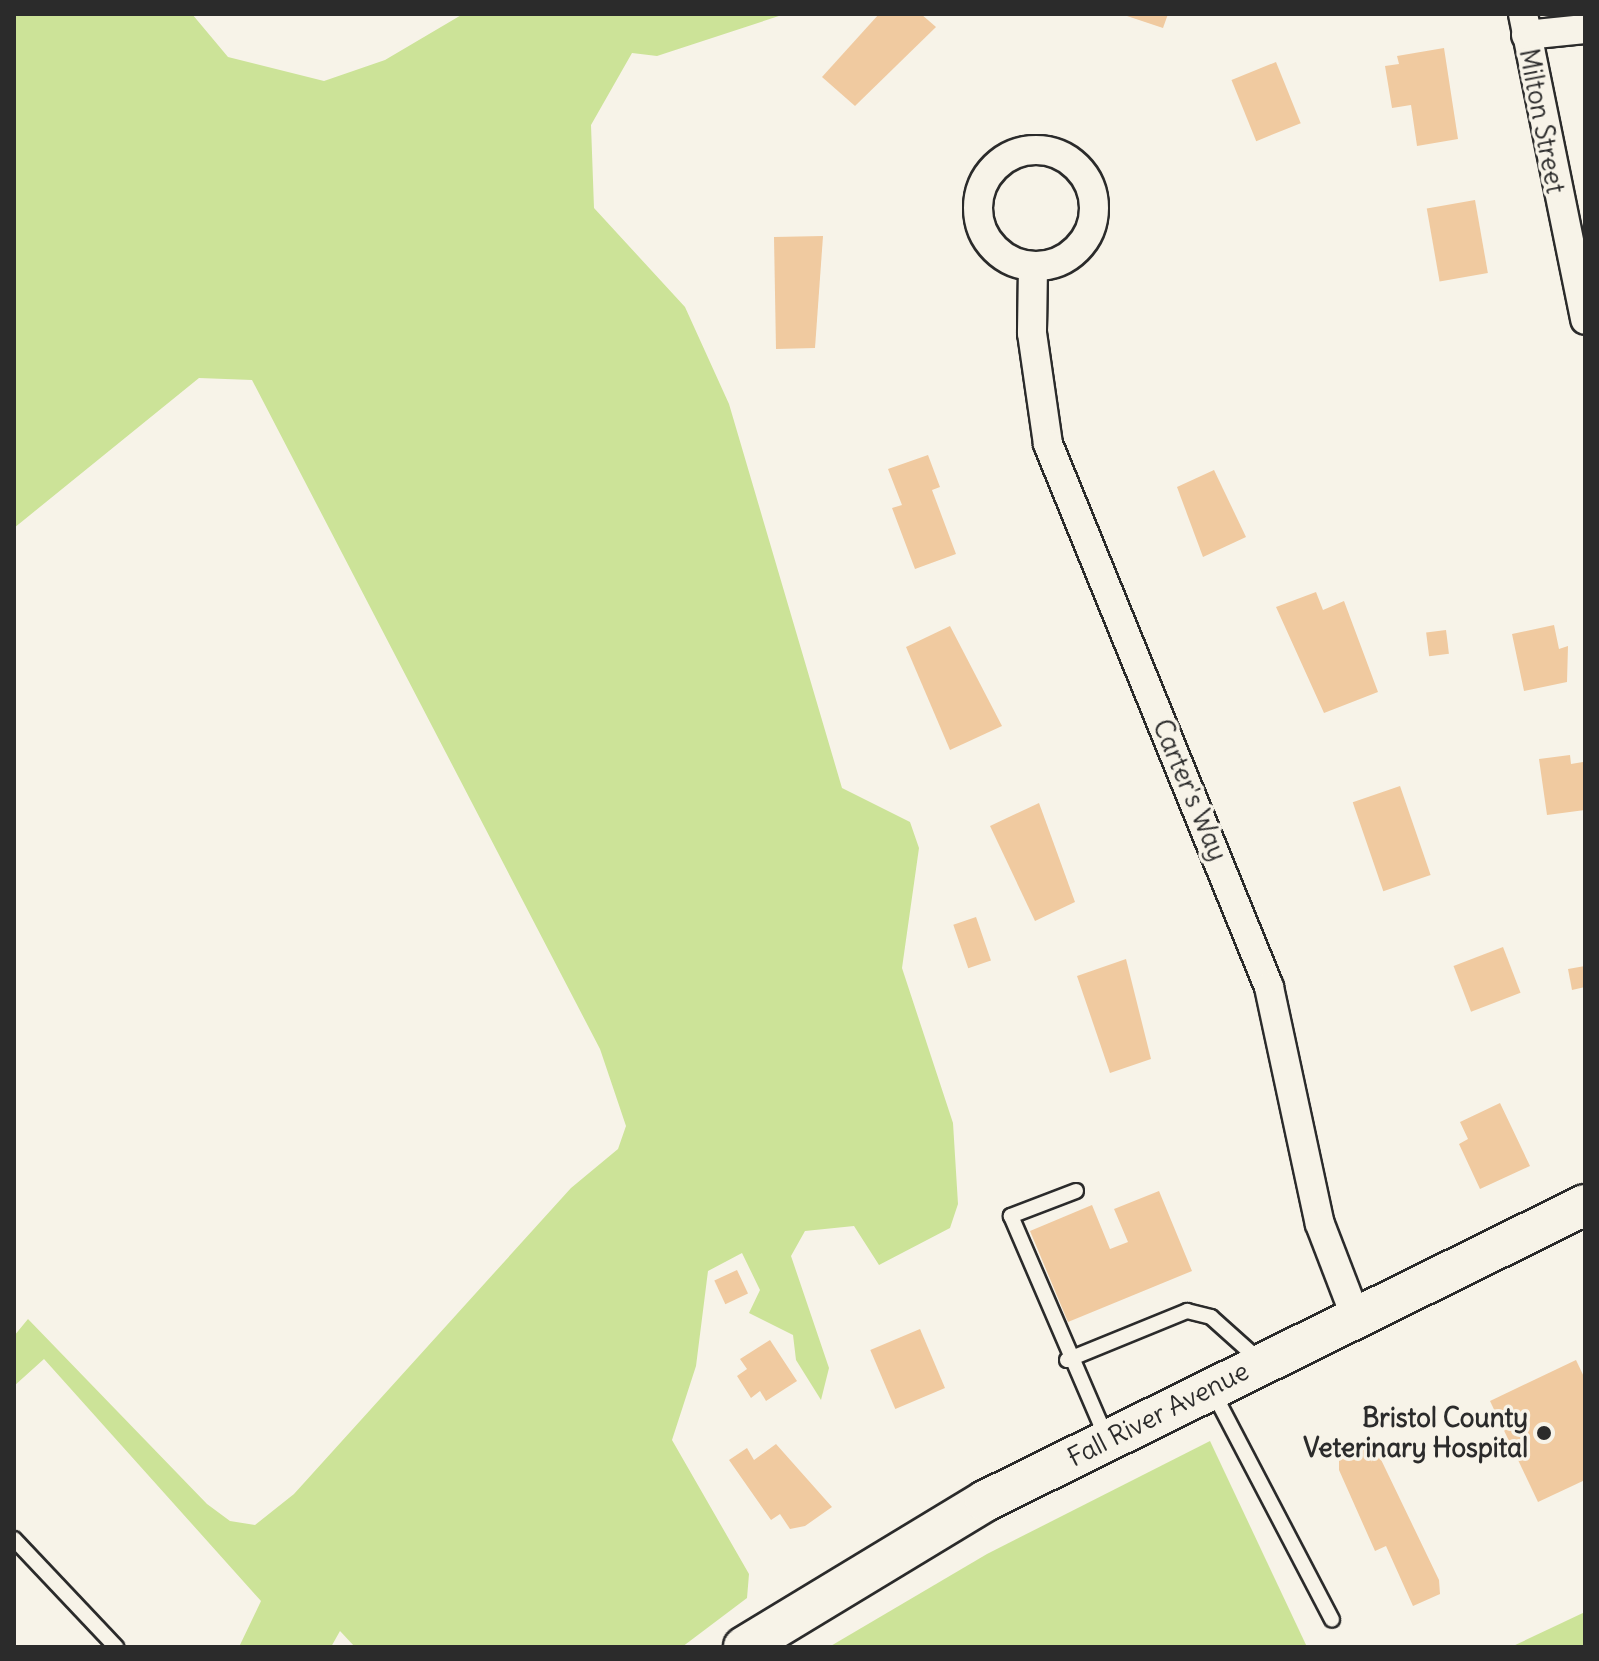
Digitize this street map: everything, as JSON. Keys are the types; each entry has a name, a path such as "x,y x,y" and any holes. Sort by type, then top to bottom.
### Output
{"main road":[{"name":"Fall River Avenue","path":"744,1647 972,1508 1355,1315 1585,1205"}],"street":[{"path":"1524,25 1585,29"},
{"name":"Milton Street","path":"1524,25 1585,320"},
{"path":"1036,150 1077,169 1094,210 1082,244 1051,265 1033,267 996,251 978,216 986,177 1008,158 1036,150"},
{"name":"Carter's Way","path":"1033,267 1032,333 1048,444 1269,987 1320,1224 1355,1315"}],"lane":[{"path":"1076,1191 1011,1216 1067,1360 1107,1439"},
{"path":"1067,1360 1187,1311 1211,1317 1261,1362"},
{"path":"1211,1387 1332,1620"},
{"path":"14,1539 106,1644"}],"green space":[{"path":"14,14 192,14 228,57 324,81 385,60 463,14 785,14 657,56 632,53 591,125 594,208 685,307 729,404 842,788 910,822 919,848 902,968 953,1123 958,1204 950,1228 879,1265 854,1226 805,1231 791,1256 829,1368 821,1400 796,1360 793,1335 749,1313 760,1290 742,1253 708,1271 696,1366 672,1440 749,1574 747,1598 682,1647 355,1647 340,1631 331,1647 239,1647 261,1601 44,1359 14,1386 14,1336 28,1319 207,1504 230,1521 255,1525 294,1494 571,1188 618,1149 626,1126 600,1049 252,380 199,378 14,528"},
{"path":"1210,1441 1307,1647 829,1647 987,1554"},
{"path":"1585,1612 1585,1647 1511,1647"}],"building":[{"path":"879,14 921,14 936,27 855,106 822,77"},
{"path":"1121,14 1168,14 1163,28"},
{"path":"1444,48 1458,139 1417,146 1411,105 1392,108 1385,66 1399,64 1397,56"},
{"path":"1276,62 1301,123 1256,141 1231,80"},
{"path":"1475,200 1488,273 1440,281 1427,209"},
{"path":"823,236 815,348 776,349 774,237"},
{"path":"928,455 940,487 932,490 956,554 915,569 892,508 902,505 888,469"},
{"path":"1214,470 1246,537 1203,557 1177,487"},
{"path":"1316,592 1323,610 1344,601 1378,692 1324,713 1276,607"},
{"path":"1554,625 1559,649 1568,646 1567,682 1524,691 1512,634"},
{"path":"950,626 1002,726 950,750 906,647"},
{"path":"1446,630 1449,654 1429,656 1426,632"},
{"path":"1570,755 1571,764 1583,762 1585,810 1547,815 1539,759"},
{"path":"1400,786 1431,875 1383,891 1353,802"},
{"path":"1039,803 1075,902 1035,921 990,826"},
{"path":"976,917 991,960 968,968 953,925"},
{"path":"1503,947 1521,993 1471,1012 1454,966"},
{"path":"1126,959 1151,1059 1110,1073 1077,976"},
{"path":"1585,966 1585,987 1572,990 1568,969"},
{"path":"1500,1103 1530,1166 1480,1189 1459,1144 1468,1139 1460,1122"},
{"path":"1159,1191 1192,1271 1068,1322 1030,1231 1092,1205 1110,1249 1128,1242 1114,1209"},
{"path":"737,1270 748,1294 725,1304 714,1281"},
{"path":"920,1329 945,1388 895,1409 870,1350"},
{"path":"770,1340 797,1381 766,1401 760,1391 751,1398 737,1376 747,1369 740,1359"},
{"name":"Bristol County Veterinary Hospital","path":"1576,1360 1585,1379 1585,1480 1538,1502 1490,1401"},
{"path":"1373,1443 1439,1580 1440,1594 1413,1606 1386,1546 1375,1551 1339,1470 1339,1458"},
{"path":"776,1444 832,1507 805,1526 790,1529 780,1514 771,1520 729,1460 747,1448 754,1460"}],"place":[{"name":"Bristol County Veterinary Hospital","path":"1544,1433"}]}
